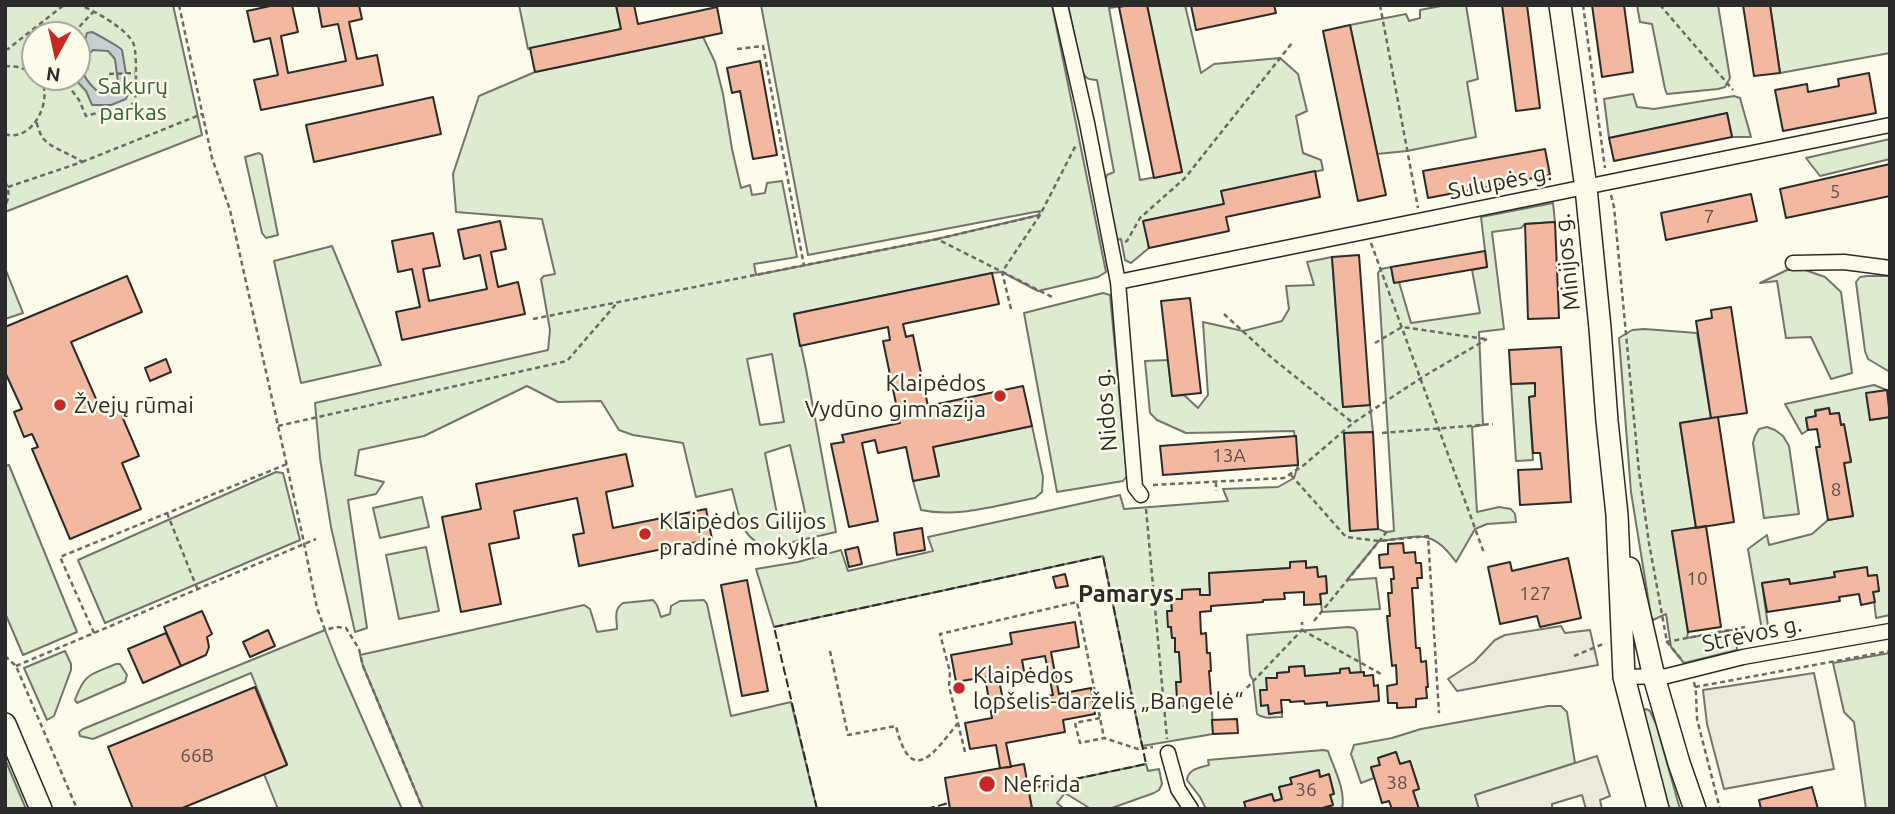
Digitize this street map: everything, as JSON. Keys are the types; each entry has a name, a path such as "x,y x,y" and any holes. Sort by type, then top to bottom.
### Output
{"main road":[{"name":"Minijos g.","path":"1560,5 1586,188 1600,328 1606,421 1617,515 1623,677 1658,809"},
{"name":"Minijos g.","path":"1617,515 1654,677 1695,809"},
{"path":"5,724 41,809"}],"street":[{"name":"Nidos g.","path":"1060,5 1087,123 1118,282 1138,491"},
{"name":"Sulupės g.","path":"1118,282 1890,125"},
{"path":"1793,264 1844,262 1890,268"},
{"name":"Strėvos g.","path":"1623,677 1654,677 1744,657 1890,631"},
{"path":"1167,749 1178,789 1191,809"}],"path":[{"path":"45,21 64,5"},
{"path":"72,91 86,116 96,112 121,110 135,101 134,44 127,35 94,11 80,5"},
{"path":"178,5 212,158 230,210 317,608 325,630 345,628 359,649 363,666 424,809"},
{"path":"1380,5 1420,221"},
{"path":"1583,5 1608,184 1614,207 1639,471 1649,544 1667,642 1691,670 1695,687 1696,719 1720,809"},
{"path":"1660,5 1733,90"},
{"path":"85,21 94,11"},
{"path":"5,49 21,40"},
{"path":"1111,246 1127,241 1140,218 1185,178 1292,43"},
{"path":"737,49 763,46 803,266"},
{"path":"109,74 135,73"},
{"path":"5,134 20,134 31,129 41,110 45,91"},
{"path":"8,187 82,162 202,113"},
{"path":"36,120 43,137 51,145 82,162"},
{"path":"1011,309 1002,272 1040,215 1087,123"},
{"path":"5,182 8,187 8,201 5,205"},
{"path":"533,319 937,239 1040,215"},
{"path":"1367,232 1484,553"},
{"path":"937,239 1054,298"},
{"path":"278,426 567,361 617,303"},
{"path":"1224,314 1272,358 1353,423"},
{"path":"1100,718 1075,723 1080,743 1104,738 1138,749 1167,749 1146,508 1138,491 1284,478 1304,465 1353,423 1420,378 1487,339 1402,327 1375,343"},
{"path":"1382,433 1493,424"},
{"path":"94,633 60,557 287,464"},
{"path":"1291,474 1346,537 1379,541 1428,536 1439,713"},
{"path":"1216,482 1216,491"},
{"path":"167,513 198,589"},
{"path":"1314,621 1389,529"},
{"path":"16,666 316,539"},
{"path":"965,752 940,634 1077,602 1104,738"},
{"path":"1241,694 1302,629 1303,622"},
{"path":"1302,629 1381,674"},
{"path":"830,651 848,735 896,726 900,743 910,757 917,761 931,756 958,723"},
{"path":"1695,687 1890,651"},
{"path":"5,656 16,666 78,809"}],"green space":[{"name":"Sakurų parkas","path":"5,5 173,5 202,135 5,212"},
{"path":"519,5 616,5 621,29 528,49"},
{"path":"761,5 1052,5 1106,272 1098,277 1038,291 1002,272 992,273 794,314 836,532 771,547 761,544 742,526 732,489 696,497 683,443 633,435 619,430 601,401 558,402 527,386 424,436 359,450 355,475 384,482 376,494 348,500 367,628 355,632 331,527 315,403 548,350 550,330 541,279 555,274 542,219 456,212 453,174 479,96 535,72 703,37 715,62 741,188 750,185 752,195 765,193 767,183 782,181 797,257 754,264 756,275 937,239 1039,215 1040,211 808,255","holes":["772,354 784,422 760,425 747,359","790,445 805,512 777,514 765,453"]},
{"path":"1068,5 1129,5 1109,8 1140,180 1182,172 1147,5 1185,5 1201,73 1214,64 1280,58 1298,74 1307,111 1296,116 1303,153 1321,160 1323,170 1222,191 1224,204 1144,221 1149,248 1131,263 1125,260 1121,239 1116,240 1104,184 1107,175 1114,172 1097,80 1086,78 1082,71"},
{"path":"1446,5 1466,5 1478,79 1467,82 1476,137 1407,151 1377,154 1350,25 1406,14 1409,21 1420,18 1420,10"},
{"path":"1637,5 1718,5 1730,78 1725,87 1667,94 1652,24 1640,22"},
{"path":"1770,5 1890,5 1890,53 1780,73"},
{"path":"1633,94 1637,107 1654,109 1734,96 1740,98 1751,137 1732,137 1727,113 1609,138 1604,99"},
{"path":"1890,139 1890,159 1820,176 1806,158"},
{"path":"259,153 262,155 278,235 266,238 262,233 245,157"},
{"path":"1553,203 1555,222 1525,224 1521,228 1492,232 1504,329 1479,332 1483,425 1472,427 1477,512 1499,507 1511,509 1516,522 1487,524 1475,529 1456,562 1439,543 1431,539 1414,537 1379,541 1347,580 1376,578 1380,609 1322,612 1320,594 1327,593 1326,577 1318,577 1317,567 1306,568 1306,562 1290,568 1209,573 1210,595 1200,595 1200,589 1182,590 1182,599 1171,599 1172,611 1168,611 1168,627 1171,627 1172,638 1175,638 1175,652 1179,652 1181,682 1176,682 1177,697 1181,697 1182,706 1212,708 1213,734 1142,746 1103,556 774,627 756,569 798,562 841,550 848,571 933,551 928,537 1120,495 1124,509 1228,501 1223,489 1278,487 1294,478 1298,465 1294,431 1186,433 1157,420 1150,413 1145,361 1168,360 1172,396 1184,395 1198,408 1208,395 1203,322 1243,331 1282,321 1289,309 1286,286 1314,285 1307,262 1332,257 1343,407 1370,405 1373,432 1344,433 1350,530 1394,531 1378,273 1381,269 1391,267 1394,282 1399,282 1411,323 1480,313 1472,270 1487,267 1481,217"},
{"path":"332,246 381,365 301,383 274,261"},
{"path":"5,268 23,313 5,319"},
{"path":"1787,270 1805,270 1825,277 1841,292 1852,373 1831,379 1811,337 1786,338 1777,281 1760,283"},
{"path":"1890,276 1890,372 1868,359 1865,351 1856,282 1860,277"},
{"path":"1103,293 1110,295 1127,476 1123,481 1057,492 1024,313"},
{"path":"1632,330 1697,333 1711,418 1680,423 1696,528 1672,532 1687,638 1737,629 1737,650 1684,663 1671,647 1666,614 1653,620 1651,616 1631,492 1619,338"},
{"path":"1535,383 1535,396 1529,397 1533,460 1516,461 1511,384"},
{"path":"1874,385 1887,390 1870,420 1890,417 1890,615 1876,618 1873,592 1879,591 1876,575 1834,572 1835,577 1790,584 1789,579 1762,583 1769,633 1762,630 1748,549 1767,535 1769,545 1812,534 1828,520 1853,516 1844,463 1851,461 1839,413 1830,414 1829,408 1815,410 1816,416 1806,418 1808,430 1802,434 1785,404"},
{"path":"1032,426 1043,477 1042,492 1035,498 964,512 921,510 913,481 939,476 933,447"},
{"path":"1767,427 1783,436 1789,446 1799,514 1764,518 1753,443 1759,429"},
{"path":"9,465 77,632 23,655 5,613 5,466"},
{"path":"276,472 283,473 300,540 105,623 78,560"},
{"path":"422,497 429,527 380,538 373,508"},
{"path":"426,547 439,611 399,619 386,555"},
{"path":"653,600 661,617 670,614 671,606 680,601 704,600 707,604 731,716 791,702 817,809 423,809 360,655 584,605 590,609 597,632 617,629 617,612 623,603"},
{"path":"1348,627 1357,632 1361,672 1350,673 1349,669 1340,673 1305,676 1304,666 1289,667 1289,672 1277,673 1277,678 1267,678 1267,690 1261,690 1262,705 1268,705 1269,714 1282,712 1282,717 1266,718 1257,714 1247,635"},
{"path":"325,630 402,809 278,809 264,774 287,764 251,673 93,739 80,736 79,732 83,729"},
{"path":"65,651 71,670 54,716 47,720 24,668"},
{"path":"1890,653 1890,809 1866,809 1854,722 1844,712 1833,663"},
{"path":"120,664 127,675 125,682 77,703 75,700 86,679"},
{"path":"1548,706 1561,706 1567,712 1575,763 1475,795 1479,809 1419,809 1413,791 1419,788 1410,761 1400,764 1396,752 1378,758 1380,765 1371,768 1374,778 1361,783 1351,754 1354,745 1421,729"},
{"path":"1643,711 1650,711 1656,724 1680,809 1669,809"},
{"path":"1328,751 1339,780 1342,809 1319,809 1333,805 1330,795 1334,793 1329,775 1320,777 1318,770 1291,778 1292,784 1279,787 1282,799 1274,801 1271,794 1245,802 1246,809 1206,809 1187,780 1192,771 1209,765 1208,760"},
{"path":"5,759 26,809 6,809"},
{"path":"1146,764 1148,771 1159,769 1162,784 1154,793 1109,809 1091,809 1065,793 1057,803 1062,809 1032,809 1028,789"}],"shaded area":[{"path":"92,32 122,50 130,89 126,99 111,105 92,105 86,91 91,91 91,84 96,90 110,92 118,82 115,59 108,51 91,52"},
{"path":"1561,626 1565,633 1590,630 1598,665 1457,691 1448,679 1474,662 1495,640 1505,635"},
{"path":"1814,673 1834,769 1724,789 1707,724 1703,690"},
{"path":"1597,756 1610,796 1600,800 1602,809 1586,809 1582,795 1552,804 1552,809 1479,809 1475,795"}],"building":[{"path":"275,5 292,5 298,32 281,36 288,73 346,61 338,24 322,27 318,5 359,5 362,19 349,22 357,59 377,55 383,85 261,110 254,80 278,75 270,38 254,42 247,11"},
{"path":"616,5 634,5 638,24 717,7 722,33 535,72 530,48 621,29"},
{"path":"1147,5 1182,172 1154,178 1119,7"},
{"path":"1191,5 1274,5 1276,13 1196,30"},
{"path":"1502,5 1527,5 1540,108 1516,111"},
{"path":"1592,5 1624,5 1633,72 1602,77"},
{"path":"1743,5 1770,5 1780,73 1754,76"},
{"path":"1350,25 1386,195 1358,201 1323,31"},
{"path":"760,61 777,155 753,159 740,91 732,93 727,68"},
{"path":"1869,73 1876,113 1783,131 1775,90 1807,84 1808,92 1839,86 1838,79"},
{"path":"433,97 441,134 314,162 306,125"},
{"path":"1727,113 1732,137 1614,161 1609,138"},
{"path":"1545,149 1550,175 1428,198 1423,171"},
{"path":"1890,164 1890,196 1786,218 1780,189"},
{"path":"1315,171 1320,197 1226,217 1229,231 1149,248 1143,221 1224,204 1221,191"},
{"path":"1751,194 1757,221 1666,240 1661,213"},
{"path":"500,221 506,249 491,252 498,287 518,282 525,314 402,340 396,312 420,307 412,269 398,272 392,241 433,233 440,266 423,269 429,301 487,289 480,255 464,259 458,230"},
{"path":"1555,222 1559,318 1528,319 1525,224"},
{"path":"1485,251 1487,267 1394,283 1391,267"},
{"path":"1359,255 1370,405 1343,407 1332,257"},
{"name":"Klaipėdos Vydūno gimnazija","path":"992,273 999,304 903,324 906,337 913,335 928,406 1023,386 1032,426 933,447 939,476 913,481 906,447 878,453 875,440 862,443 878,521 849,527 831,444 844,442 842,435 900,423 883,341 890,340 888,327 800,346 794,314"},
{"name":"Žvejų rūmai","path":"127,276 142,312 71,342 100,408 116,402 139,456 122,463 141,509 70,539 32,449 38,447 32,434 24,437 14,412 22,409 5,372 5,327"},
{"path":"1190,298 1201,393 1172,396 1161,301"},
{"path":"1731,307 1747,413 1711,418 1696,321 1712,318 1711,310"},
{"path":"1561,347 1571,502 1520,505 1518,470 1542,469 1540,453 1533,453 1529,397 1535,396 1535,383 1511,384 1509,350"},
{"path":"166,359 171,372 150,381 145,368"},
{"path":"1887,390 1890,417 1870,420 1866,393"},
{"path":"1829,408 1830,414 1839,413 1841,425 1844,424 1851,462 1844,463 1853,516 1828,520 1816,447 1820,447 1817,429 1808,430 1806,418 1816,416 1815,411"},
{"path":"1718,417 1734,522 1696,528 1680,423"},
{"path":"1373,432 1378,529 1350,531 1344,433"},
{"path":"1296,436 1298,465 1163,475 1160,446"},
{"name":"Klaipėdos Gilijos pradinė mokykla","path":"626,454 633,486 606,492 613,528 706,509 712,539 579,566 573,535 584,533 577,498 514,511 519,538 489,544 501,604 461,612 442,517 481,509 476,484"},
{"path":"1706,526 1721,627 1688,632 1672,531"},
{"path":"922,528 925,550 897,555 894,533"},
{"path":"1403,543 1404,553 1415,552 1416,563 1421,563 1422,578 1417,578 1418,588 1412,588 1416,648 1420,648 1421,662 1426,661 1428,687 1427,698 1416,699 1416,707 1397,708 1397,703 1388,703 1387,686 1397,684 1396,665 1392,666 1387,616 1390,616 1388,593 1392,593 1393,567 1380,568 1379,555 1388,554 1388,544"},
{"path":"858,547 862,564 849,567 845,550"},
{"path":"1568,558 1581,618 1540,627 1537,616 1500,624 1488,567 1510,562 1512,571"},
{"path":"1306,561 1306,568 1317,567 1318,577 1326,576 1327,593 1320,594 1321,604 1304,605 1304,592 1284,593 1285,599 1211,606 1211,611 1200,612 1201,634 1206,633 1207,653 1210,653 1212,708 1182,706 1181,697 1177,697 1176,682 1181,682 1179,652 1175,652 1175,638 1172,638 1171,627 1168,627 1167,611 1172,611 1171,599 1182,599 1182,590 1200,589 1200,595 1210,595 1209,573 1290,568 1290,562"},
{"path":"1867,567 1868,576 1877,575 1879,591 1873,592 1875,602 1861,605 1859,594 1839,597 1840,601 1767,612 1762,583 1789,579 1790,584 1835,577 1834,572"},
{"path":"1065,574 1068,586 1056,588 1053,577"},
{"path":"747,580 768,691 742,696 721,585"},
{"path":"202,611 212,634 207,637 209,647 206,655 181,666 164,627"},
{"path":"1075,622 1079,647 1051,652 1059,694 1091,688 1095,714 1063,720 1065,732 1006,743 1011,767 1000,768 996,745 970,749 965,723 992,718 985,677 956,682 951,655 1012,644 1010,633","holes":["1045,656 1053,695 1004,704 998,676 1024,671 1022,660"]},
{"path":"268,630 275,646 250,657 243,642"},
{"path":"166,633 181,666 143,683 128,649"},
{"path":"1304,666 1305,676 1340,673 1340,669 1349,668 1350,673 1364,672 1364,676 1373,675 1374,686 1378,685 1379,701 1327,706 1327,702 1305,704 1304,701 1281,700 1282,712 1269,714 1268,705 1261,706 1260,690 1267,690 1266,678 1277,678 1277,673 1289,672 1289,667"},
{"path":"255,687 287,765 180,809 133,809 108,747"},
{"path":"1237,719 1238,733 1213,734 1212,720"},
{"path":"1396,752 1400,764 1410,761 1419,789 1413,791 1419,809 1392,809 1389,801 1382,803 1371,767 1380,765 1378,758"},
{"name":"Nefrida","path":"1024,764 1032,809 950,809 945,778"},
{"path":"1319,770 1320,777 1329,774 1334,794 1330,795 1333,805 1319,809 1246,809 1244,802 1272,794 1274,801 1282,799 1279,787 1292,784 1290,778"},
{"path":"1812,787 1818,809 1761,809 1759,800"}],"fence":[{"path":"817,809 774,627 1103,556 1146,764 1028,789"},
{"path":"926,809 949,803"}],"place":[{"name":"Klaipėdos Vydūno gimnazija","path":"1000,396"},
{"name":"Žvejų rūmai","path":"60,405"},
{"name":"Klaipėdos Gilijos pradinė mokykla","path":"645,534"},
{"name":"Klaipėdos lopšelis-darželis „Bangelė“","path":"959,688"},
{"name":"Nefrida","path":"987,784"}],"district":[{"name":"Pamarys","path":"1126,594"}]}
